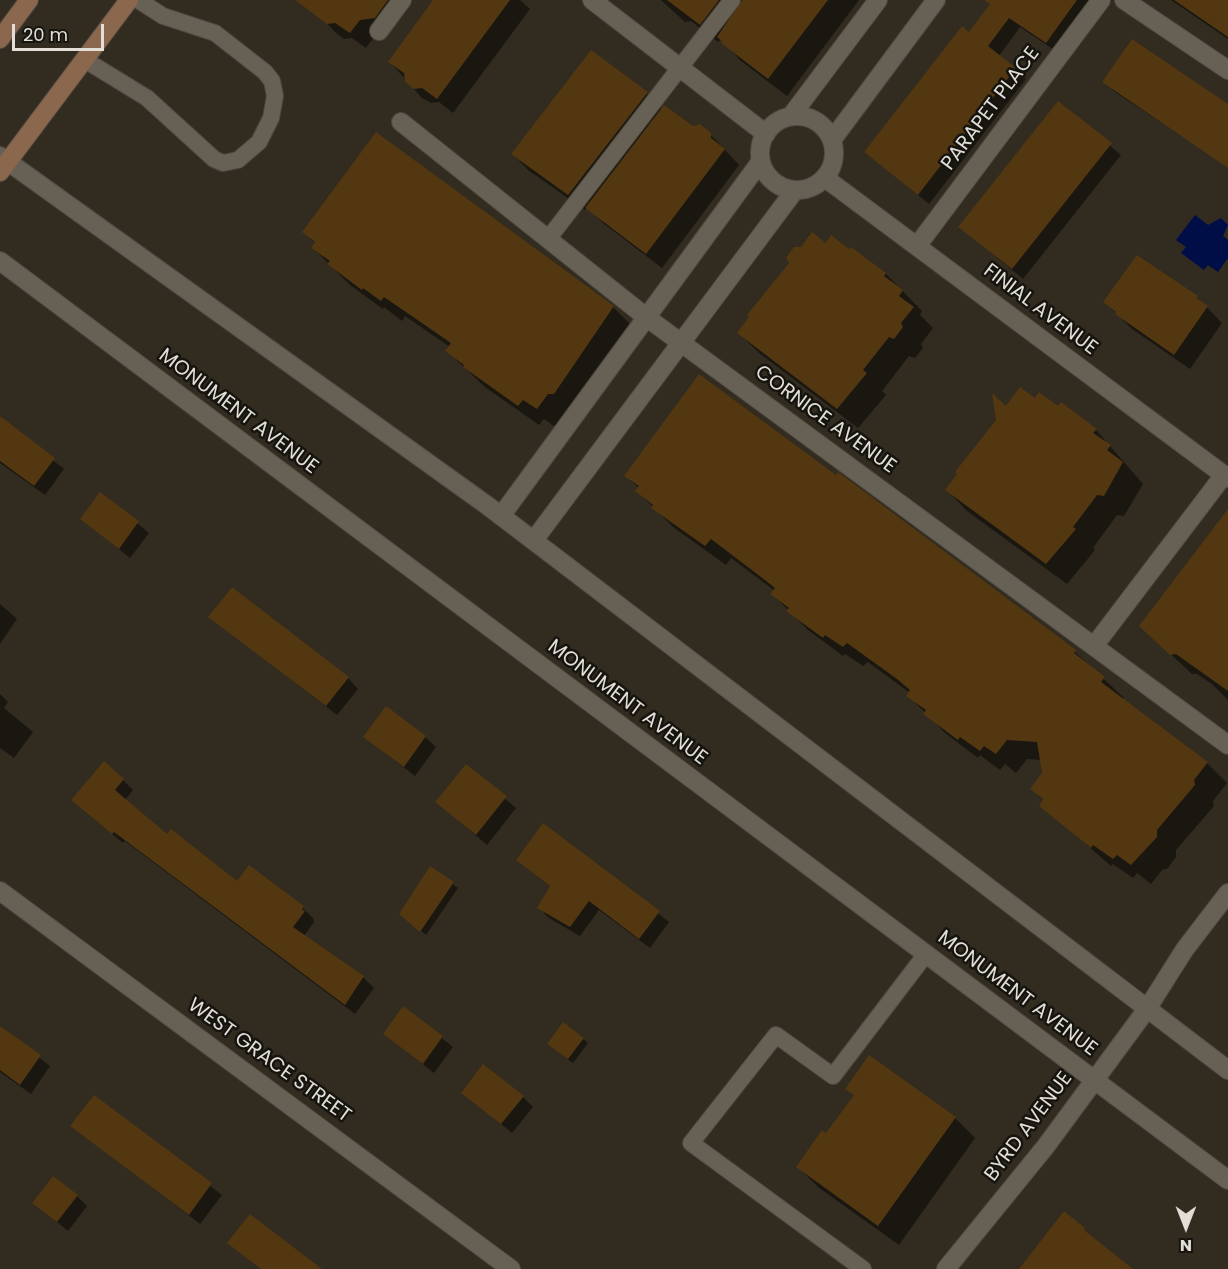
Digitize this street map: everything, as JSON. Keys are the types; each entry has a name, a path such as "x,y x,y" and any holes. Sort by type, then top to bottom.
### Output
{"main road":[{"path":"0,39 29,0"},
{"path":"3,164 129,0"}],"street":[{"path":"379,31 402,0"},
{"path":"592,0 765,134"},
{"path":"791,116 816,121 832,140 834,159 825,178 817,185 795,190 783,188 765,172 760,151 765,134 772,126 791,116 878,0"},
{"path":"832,140 936,0"},
{"name":"PARAPET PLACE","path":"917,246 1101,0"},
{"path":"1124,0 1228,70"},
{"name":"CORNICE AVENUE","path":"401,122 646,316 1228,745"},
{"path":"501,516 761,161"},
{"path":"3,164 534,540 1228,1070"},
{"name":"FINIAL AVENUE","path":"825,178 1226,477"},
{"path":"534,540 795,190"},
{"name":"MONUMENT AVENUE","path":"0,261 1228,1180"},
{"path":"1094,646 1226,477"},
{"name":"WEST GRACE STREET","path":"0,891 511,1269"},
{"name":"BYRD AVENUE","path":"946,1269 1046,1146 1093,1079 1147,1009 1185,949 1228,893"}],"lane":[{"path":"85,60 147,98 214,159 223,163 238,160 259,142 271,118 275,96 272,81 265,72 215,33 163,16 138,0"},
{"path":"548,238 732,0"},
{"path":"863,1269 691,1143 776,1035 833,1076 926,954"}],"shaded area":[{"path":"1195,215 1208,225 1221,218 1228,225 1223,236 1228,240 1228,258 1218,272 1208,265 1204,270 1181,253 1186,247 1176,240"}],"building":[{"path":"295,0 388,0 375,18 360,20 350,33 335,23 327,24"},
{"path":"433,0 510,0 437,99 422,88 414,89 405,82 404,73 388,62"},
{"path":"667,0 719,0 700,25"},
{"path":"742,0 828,0 768,79 721,43 722,41 717,37"},
{"path":"984,0 1077,0 1046,43 1009,18 988,46 1016,68 918,195 864,152 962,26 969,32 990,4"},
{"path":"1174,0 1228,0 1228,37"},
{"path":"1132,39 1228,104 1228,168 1102,82"},
{"path":"591,50 648,92 568,195 511,154"},
{"path":"1058,101 1112,143 1012,269 958,227"},
{"path":"664,105 693,126 700,124 711,133 711,138 725,149 646,254 585,208"},
{"path":"376,132 614,306 554,394 548,394 537,409 523,400 518,406 463,367 464,365 445,351 451,343 384,297 381,301 363,288 362,290 327,264 330,261 311,248 315,242 302,232"},
{"path":"812,232 826,243 831,235 849,249 851,247 886,273 884,276 903,290 899,296 914,307 901,323 903,327 894,339 889,337 863,370 867,373 837,409 737,333 749,317 747,315 789,263 786,258 794,247 801,247"},
{"path":"1137,255 1198,296 1197,298 1208,306 1174,355 1115,314 1116,312 1103,302"},
{"path":"699,374 836,475 838,472 849,480 1076,650 1074,653 1105,677 1101,682 1208,762 1194,780 1195,785 1157,830 1157,837 1131,865 1117,855 1113,859 1093,845 1091,848 1039,806 1043,799 1030,789 1042,773 1037,742 1007,740 996,754 984,746 980,751 960,737 958,740 923,714 926,710 906,696 910,690 897,679 847,643 843,647 825,635 823,638 786,611 789,608 770,594 775,588 761,577 711,539 705,546 651,508 653,505 635,491 639,486 624,476"},
{"path":"1020,387 1035,398 1039,392 1058,406 1061,402 1097,429 1093,433 1111,445 1107,450 1123,462 1104,496 1097,495 1073,527 1076,529 1046,564 945,490 957,474 955,472 996,420 992,393 1006,406"},
{"path":"0,416 55,458 34,486 0,461"},
{"path":"100,492 139,521 119,549 80,519"},
{"path":"1228,509 1228,691 1176,654 1170,655 1139,626"},
{"path":"232,587 349,677 326,706 208,617"},
{"path":"386,706 426,736 404,767 363,737"},
{"path":"104,761 124,779 115,790 167,834 171,829 237,881 249,865 304,906 302,909 305,911 293,927 364,976 345,1005 114,832 112,834 71,800"},
{"path":"466,764 507,796 476,835 435,802"},
{"path":"543,823 660,911 639,939 589,901 570,927 537,908 550,886 516,860"},
{"path":"430,866 454,882 420,932 399,914"},
{"path":"403,1006 443,1036 423,1064 383,1034"},
{"path":"563,1022 584,1038 568,1059 547,1044"},
{"path":"0,1026 41,1055 20,1085 0,1070"},
{"path":"869,1055 956,1117 878,1226 796,1167 822,1130 826,1133 854,1095 845,1089"},
{"path":"483,1064 524,1096 501,1124 461,1093"},
{"path":"94,1095 212,1183 189,1215 70,1126"},
{"path":"53,1176 78,1195 57,1222 32,1203"},
{"path":"1064,1211 1085,1228 1084,1230 1133,1269 1019,1269"},
{"path":"250,1214 322,1269 261,1269 227,1243"}]}
